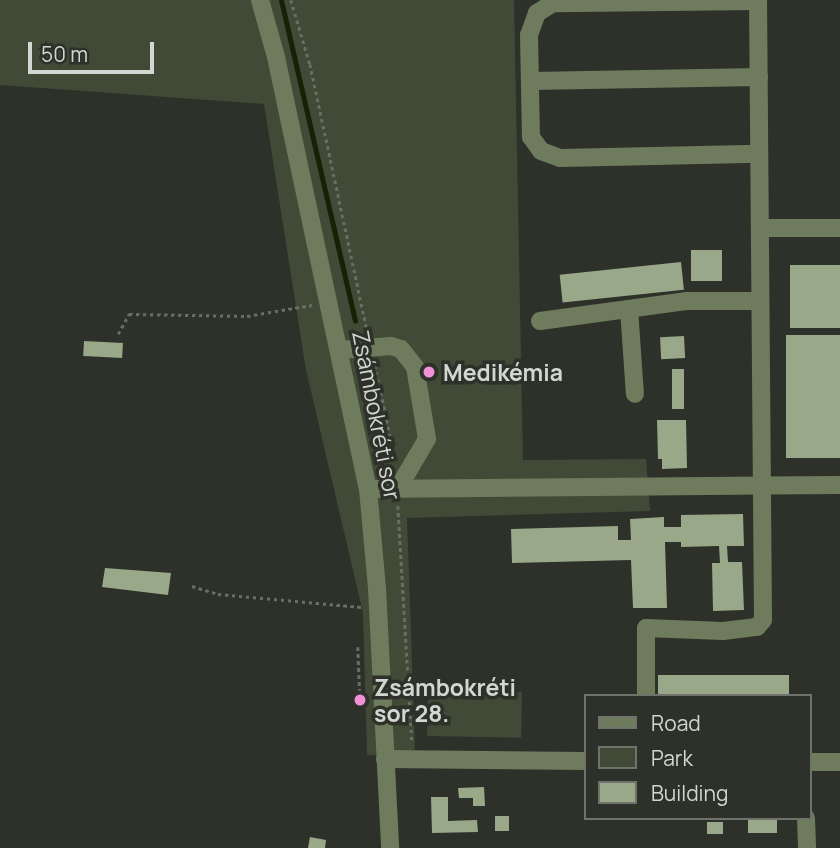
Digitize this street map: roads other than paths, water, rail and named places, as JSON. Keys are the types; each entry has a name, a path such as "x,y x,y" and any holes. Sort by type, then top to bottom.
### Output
{"street":[{"name":"Zsámbokréti sor","path":"260,0 276,57 368,489 390,848"},
{"path":"646,694 646,628 723,631 757,626 763,620 758,0 553,3 537,13 529,35 531,137 541,151 560,158 759,154"},
{"path":"530,81 759,77"},
{"path":"760,228 840,228"},
{"path":"540,321 686,301 760,301"},
{"path":"629,309 635,394"},
{"path":"340,350 391,345 401,349 415,367 419,378 427,439 397,490"},
{"path":"368,489 840,485"},
{"path":"385,759 584,761"},
{"path":"812,762 840,762"},
{"path":"806,820 807,848"}],"waterway":[{"path":"281,0 355,321"}],"place":[{"name":"Medikémia","path":"429,372"},
{"name":"Zsámbokréti sor 28.","path":"360,700"}]}
